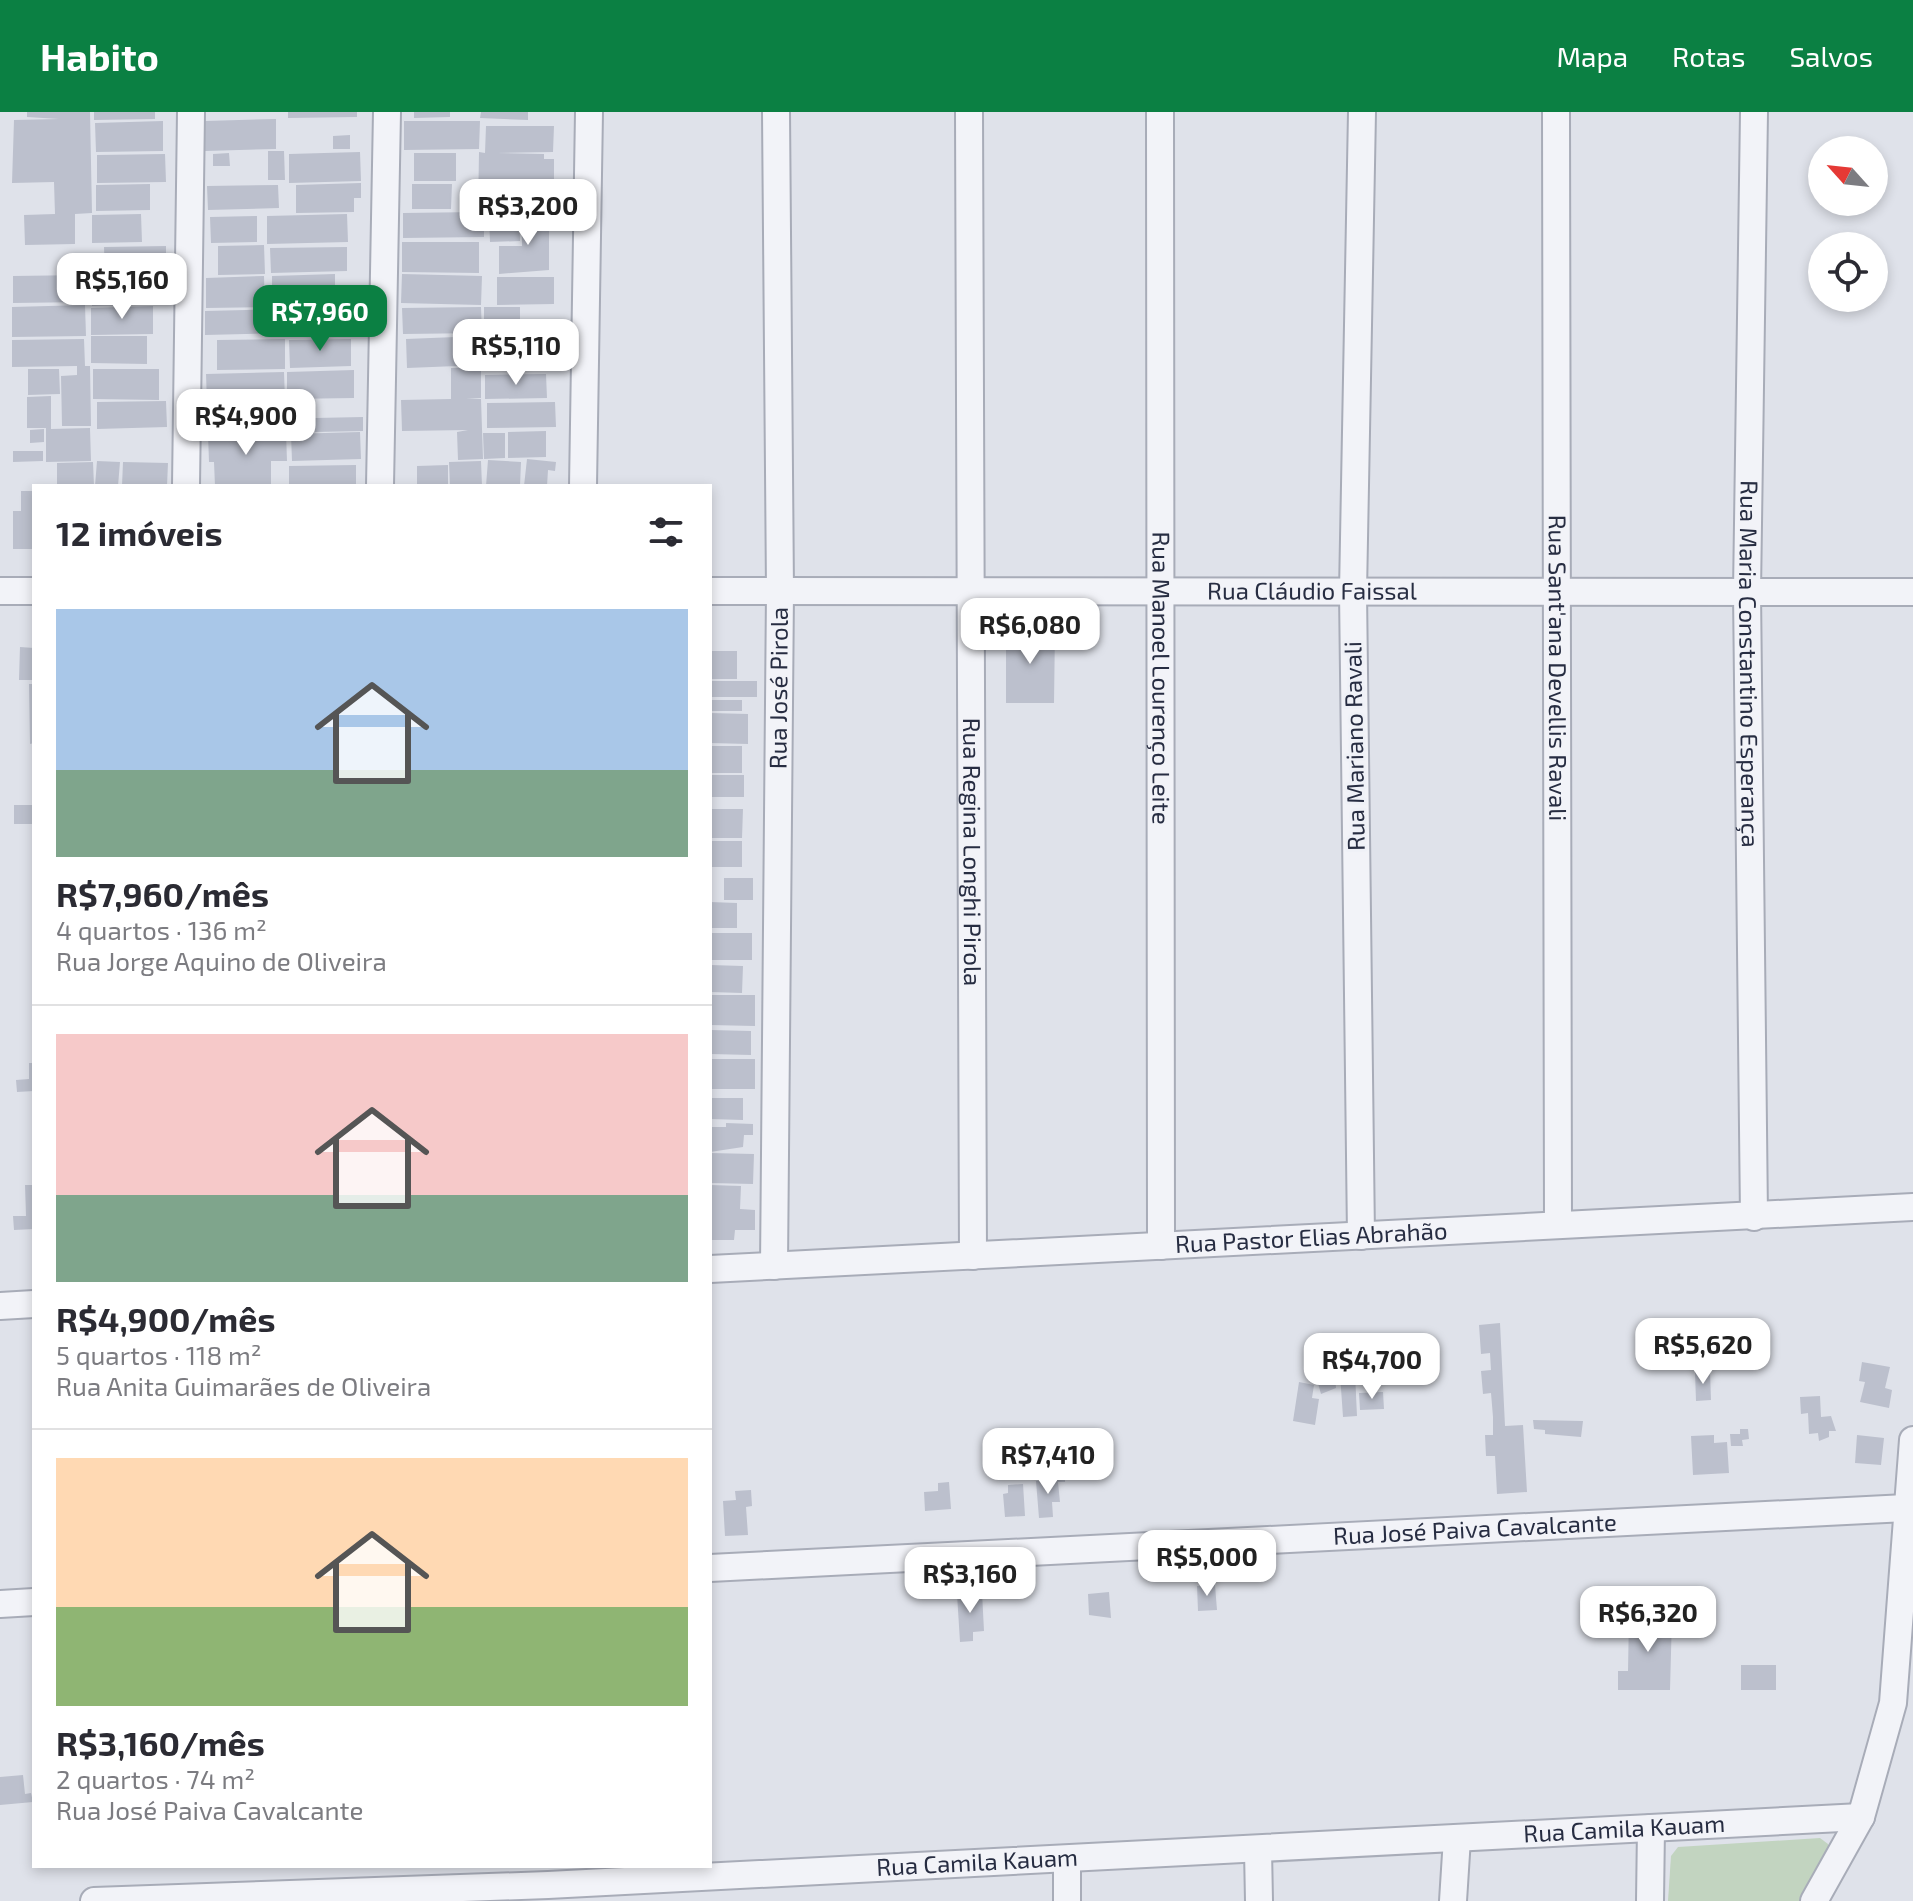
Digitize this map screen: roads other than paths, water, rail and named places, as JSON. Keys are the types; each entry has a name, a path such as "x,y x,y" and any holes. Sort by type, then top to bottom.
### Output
{"street":[{"path":"186,484 191,112"},
{"path":"380,484 387,112"},
{"path":"583,484 589,112"},
{"name":"Rua José Pirola","path":"774,1266 780,591 776,112"},
{"name":"Rua Regina Longhi Pirola","path":"969,112 973,1256"},
{"name":"Rua Manoel Lourenço Leite","path":"1160,112 1161,1246"},
{"name":"Rua Mariano Ravali","path":"1361,1236 1353,592 1362,112"},
{"name":"Rua Sant'ana Devellis Ravali","path":"1556,112 1558,1225"},
{"name":"Rua Maria Constantino Esperança","path":"1754,112 1747,592 1754,1217"},
{"path":"0,591 32,591"},
{"name":"Rua Cláudio Faissal","path":"712,591 1913,592"},
{"name":"Rua Pastor Elias Abrahão","path":"712,1269 1913,1207"},
{"path":"0,1306 32,1304"},
{"path":"1814,1901 1861,1817 1893,1703 1913,1440"},
{"name":"Rua José Paiva Cavalcante","path":"712,1568 1906,1508"},
{"path":"0,1604 32,1602"},
{"name":"Rua Camila Kauam","path":"94,1901 548,1884 1861,1817"},
{"path":"1650,1901 1651,1828"},
{"path":"1453,1901 1457,1838"},
{"path":"1258,1850 1259,1901"},
{"path":"1067,1859 1067,1901"}]}
